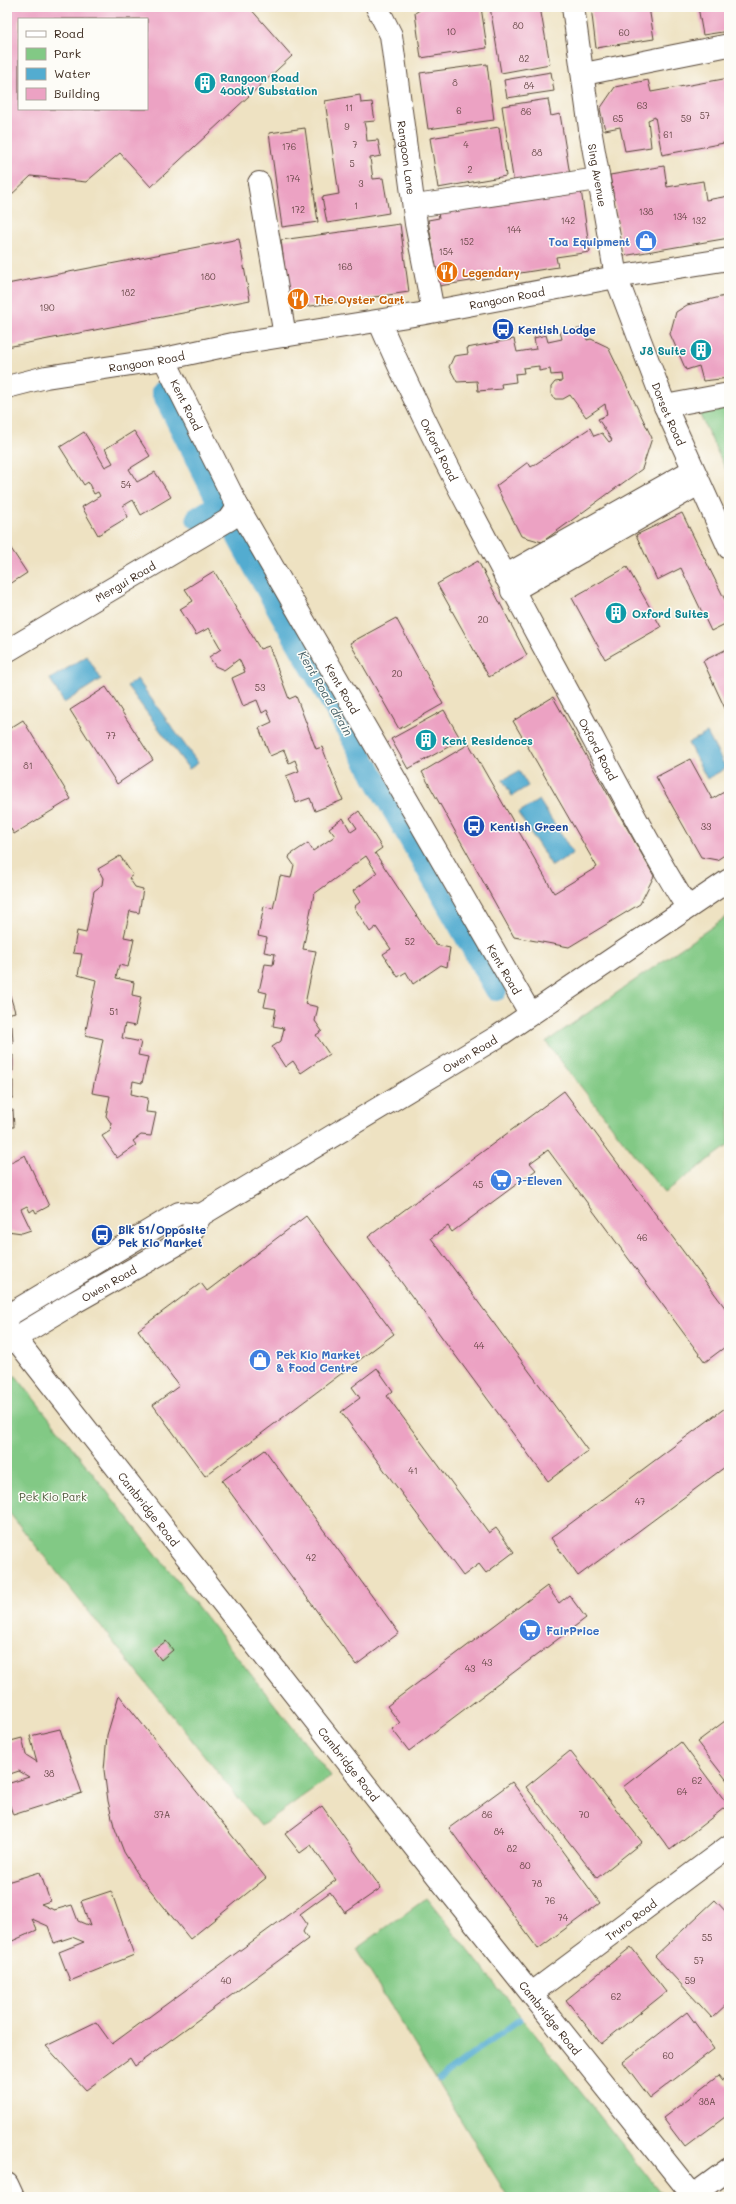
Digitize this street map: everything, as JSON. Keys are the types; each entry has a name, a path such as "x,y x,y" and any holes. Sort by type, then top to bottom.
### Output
{"street":[{"name":"Rangoon Lane","path":"377,7 391,35 416,224 433,311"},
{"name":"Sing Avenue","path":"573,7 584,74 598,179 616,277"},
{"path":"584,74 729,45"},
{"path":"422,205 598,179"},
{"path":"259,182 285,336"},
{"name":"Rangoon Road","path":"7,387 46,377 164,359 616,277 729,259"},
{"name":"Dorset Road","path":"616,277 665,406 729,548"},
{"name":"Oxford Road","path":"379,321 397,362 509,583 654,851 687,907"},
{"name":"Kent Road","path":"164,359 234,513 530,1014"},
{"path":"665,406 729,394"},
{"path":"509,583 696,477"},
{"name":"Mergui Road","path":"7,651 205,533 234,513"},
{"name":"Owen Road","path":"10,1337 188,1238 201,1215 497,1037 729,880"},
{"path":"7,1316 179,1213 201,1215"},
{"name":"Cambridge Road","path":"10,1337 438,1877 532,1993 692,2197"},
{"name":"Truro Road","path":"532,1993 729,1846"},
{"path":"692,2197 729,2169"},
{"path":"7,2184 13,2197"}],"green space":[{"path":"729,399 729,476 695,405"},
{"path":"729,915 729,1145 664,1193 546,1042"},
{"name":"Pek Kio Park","path":"16,1376 331,1776 261,1826 7,1510 7,1377"},
{"path":"427,1898 660,2192 659,2197 508,2197 356,1949"}],"water":[{"path":"87,656 101,679 64,703 50,679"},
{"path":"137,679 198,763 189,769 127,686"},
{"path":"707,733 726,768 707,779 688,743"},
{"path":"519,771 528,786 512,796 503,780"},
{"path":"539,800 573,853 552,866 518,813"}],"building":[{"name":"Rangoon Road 400kV Substation","path":"7,7 249,7 292,56 151,187 120,153 86,182 31,176 7,199"},
{"path":"424,7 481,7 487,48 421,58 415,13"},
{"path":"490,7 540,7 550,64 501,73"},
{"path":"591,7 649,7 654,39 596,48"},
{"path":"698,7 729,7 729,31 703,35"},
{"path":"487,64 494,120 428,129 420,73"},
{"path":"551,72 554,91 507,98 504,80"},
{"path":"729,78 729,142 662,155 655,117 648,120 651,147 625,151 620,127 605,130 600,109 615,87 648,80 651,92"},
{"path":"360,95 361,103 372,102 375,121 364,122 367,141 378,140 381,156 370,158 373,179 383,178 389,213 327,223 322,197 339,194 325,101"},
{"path":"548,99 551,116 560,114 571,181 515,190 502,106"},
{"path":"499,127 506,176 438,188 430,138"},
{"path":"305,128 318,222 282,227 269,133"},
{"path":"664,166 667,187 703,181 706,200 729,196 729,238 623,256 610,175"},
{"path":"580,183 590,252 556,257 558,267 439,286 428,220 439,218 437,206"},
{"path":"400,224 409,292 290,309 281,240"},
{"path":"239,239 250,300 7,347 7,284"},
{"name":"J8 Suite","path":"729,295 729,378 703,381 699,366 686,370 670,334 676,312 687,305"},
{"path":"585,328 587,340 591,339 608,347 652,438 642,469 542,542 521,536 496,486 528,462 531,467 590,428 594,436 602,433 609,442 612,440 598,419 607,415 605,404 586,417 570,395 563,399 555,399 551,394 551,387 555,382 562,381 561,374 551,375 550,369 539,371 539,366 523,368 524,373 515,374 516,382 501,384 502,389 478,391 477,381 457,382 449,367 454,356 468,354 467,348 514,339 517,352 536,349 534,338 546,335 548,342 562,339 560,332"},
{"path":"134,431 150,456 129,469 137,482 155,472 171,497 141,515 133,500 123,506 128,517 98,535 82,507 100,496 98,492 94,494 88,482 84,485 60,447 84,432 105,467 113,463 105,449"},
{"path":"682,513 729,608 729,622 711,631 681,568 657,580 636,535"},
{"path":"10,547 27,573 7,586 7,549"},
{"path":"478,561 527,655 489,677 437,584"},
{"name":"Oxford Suites","path":"627,567 661,627 605,659 572,598"},
{"path":"214,571 260,649 269,646 289,699 296,696 316,749 322,747 343,800 315,811 310,798 296,803 286,776 299,771 295,760 289,763 284,750 270,756 259,728 272,722 267,710 262,713 257,700 243,706 232,678 245,672 239,659 224,670 215,666 209,657 221,649 209,628 196,635 180,609 193,601 185,589"},
{"path":"396,618 443,704 399,729 350,643"},
{"path":"729,648 729,717 703,661"},
{"path":"106,687 153,760 117,784 70,710"},
{"path":"553,697 654,876 640,904 569,947 514,937 422,772 469,744 554,893 597,867 513,721"},
{"name":"Kent Residences","path":"444,710 461,740 408,769 391,739"},
{"path":"23,720 71,799 14,834 7,823 7,730"},
{"path":"690,759 712,799 729,789 729,852 717,860 701,857 656,777"},
{"path":"359,811 382,848 375,853 436,945 450,948 447,967 441,965 413,984 406,972 398,977 383,954 391,949 376,927 370,932 354,907 360,902 353,891 377,873 366,856 314,894 303,949 316,951 305,1004 318,1007 315,1021 322,1031 316,1035 329,1054 301,1073 293,1061 285,1067 272,1047 281,1041 284,1028 273,1026 276,1009 264,1007 267,993 259,991 265,964 273,965 275,954 264,952 267,938 258,936 264,906 273,909 280,876 291,878 294,865 289,858 290,855 308,843 313,851 335,836 329,828 343,818 351,832 357,828 350,818"},
{"path":"120,856 133,875 129,878 135,887 143,889 139,913 130,911 124,937 134,939 128,967 119,965 116,978 134,982 132,995 141,997 135,1026 125,1024 122,1038 141,1042 138,1055 148,1057 142,1083 133,1081 131,1094 148,1098 146,1112 156,1113 151,1136 141,1135 133,1141 136,1145 117,1158 102,1136 110,1131 111,1123 106,1116 110,1096 92,1093 103,1039 85,1035 96,980 78,975 82,954 73,953 77,931 86,933 94,891 102,885 103,878 98,869"},
{"path":"7,985 15,1012 7,1014"},
{"path":"7,1026 12,1026 13,1043 7,1043"},
{"path":"7,1055 13,1055 13,1071 7,1072"},
{"path":"7,1081 13,1081 13,1098 7,1098"},
{"path":"564,1091 729,1313 729,1344 705,1362 548,1150 530,1163 536,1170 452,1232 448,1226 431,1238 588,1451 548,1481 368,1237"},
{"path":"7,1101 8,1110 13,1110 14,1127 7,1127"},
{"path":"25,1155 49,1206 36,1213 34,1209 30,1212 27,1206 21,1209 31,1230 22,1233 7,1231 7,1164"},
{"name":"Pek Kio Market & Food Centre","path":"306,1216 394,1334 205,1476 153,1405 179,1386 138,1330 201,1283 207,1291"},
{"path":"377,1368 393,1391 387,1396 489,1533 496,1528 514,1552 486,1573 479,1564 463,1576 341,1412 360,1398 352,1387"},
{"path":"729,1405 729,1464 578,1576 551,1538"},
{"path":"265,1450 399,1633 356,1665 222,1481"},
{"path":"547,1586 559,1603 569,1595 586,1618 409,1751 392,1729 400,1723 387,1706"},
{"path":"166,1641 173,1650 161,1660 154,1650"},
{"path":"119,1695 266,1878 190,1939 139,1876 124,1852 114,1826 108,1801 104,1770 107,1735"},
{"path":"729,1718 729,1783 697,1742"},
{"path":"60,1729 82,1793 13,1815 7,1797 7,1784 29,1777 19,1771 7,1775 7,1742 22,1738 26,1755 37,1762 30,1736"},
{"path":"681,1742 728,1805 670,1850 623,1787"},
{"path":"570,1751 642,1842 597,1878 526,1787"},
{"path":"512,1782 600,1903 538,1949 449,1828"},
{"path":"322,1806 381,1888 345,1913 330,1892 300,1914 307,1924 303,1932 308,1939 135,2066 130,2058 86,2090 46,2046 96,2022 112,2044 336,1880 311,1845 300,1853 285,1834"},
{"path":"40,1872 50,1901 41,1904 54,1910 72,1905 78,1921 90,1926 81,1901 111,1891 134,1955 70,1981 59,1952 84,1942 72,1937 54,1943 48,1926 32,1919 37,1930 10,1942 7,1936 7,1882"},
{"path":"715,1900 729,1915 729,2002 712,2018 655,1956"},
{"path":"631,1947 666,1992 601,2044 566,2000"},
{"path":"687,2012 714,2049 650,2098 623,2062"},
{"path":"719,2075 729,2088 729,2114 685,2147 663,2118"}],"waterway":[{"name":"Kent Road drain","path":"162,392 219,504 260,578 496,990"},
{"path":"197,518 219,504"},
{"path":"439,2079 520,2019"}],"place":[{"name":"Rangoon Road 400kV Substation","path":"205,83"},
{"name":"Toa Equipment","path":"646,241"},
{"name":"Legendary","path":"447,272"},
{"name":"The Oyster Cart","path":"298,299"},
{"name":"Kentish Lodge","path":"503,329"},
{"name":"J8 Suite","path":"701,350"},
{"name":"Oxford Suites","path":"616,613"},
{"name":"Kent Residences","path":"426,740"},
{"name":"Kentish Green","path":"474,826"},
{"name":"7-Eleven","path":"501,1180"},
{"name":"Blk 51/Opposite Pek Kio Market","path":"102,1235"},
{"name":"Pek Kio Market & Food Centre","path":"260,1360"},
{"name":"FairPrice","path":"530,1630"}]}
